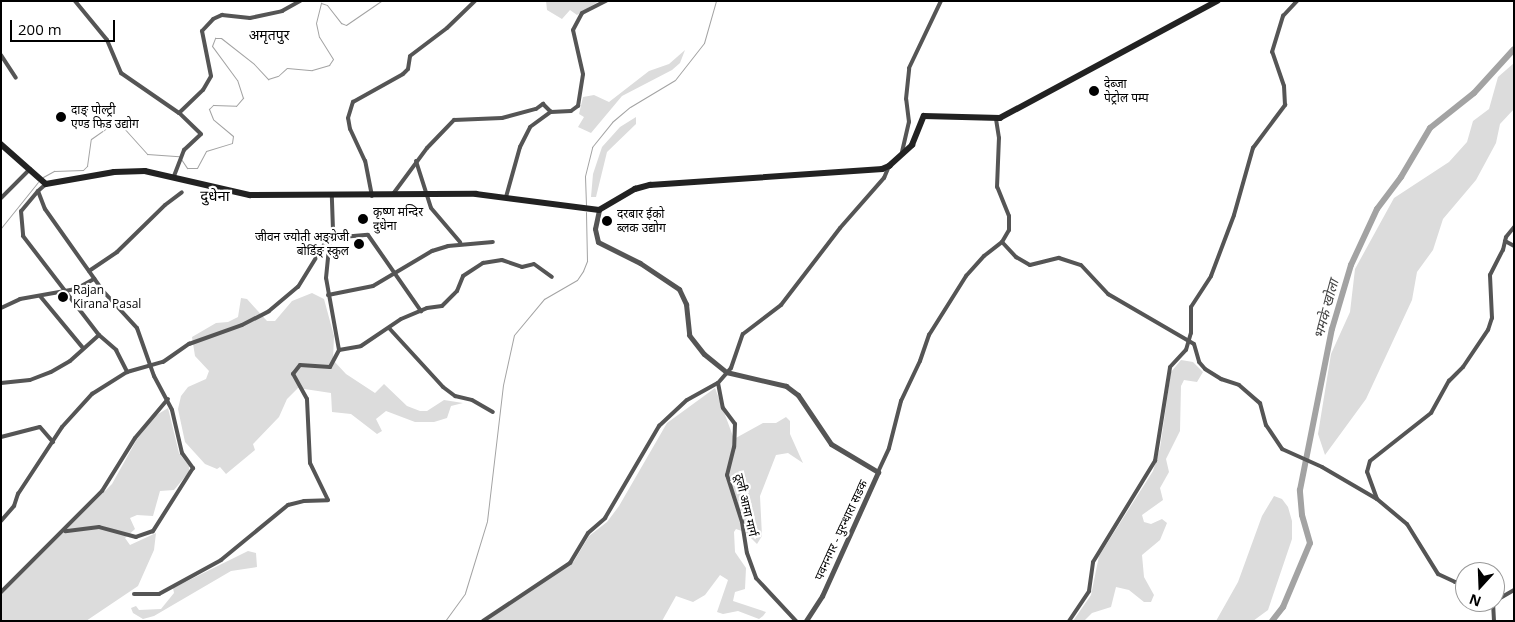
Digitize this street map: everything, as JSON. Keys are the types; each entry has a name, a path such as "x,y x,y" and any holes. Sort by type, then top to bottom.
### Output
{"main road":[{"path":"1,144 44,184 114,172 145,171 174,176 213,189 250,195 332,197 426,194 506,197 570,208 597,210 635,188 650,185 870,171 890,166 912,144 924,116 996,120 1217,1"}],"street":[{"path":"75,1 107,40 121,73 178,113 201,134 184,150 174,176"},
{"path":"178,113 208,83 210,69 201,36 213,19 222,15 250,18 282,11 300,1"},
{"path":"372,196 365,161 350,129 348,118 353,102 403,74 408,69 410,56 447,28 475,1"},
{"path":"506,197 526,134 537,120 550,112 571,112 578,106 583,74 574,30 582,13 606,1"},
{"path":"901,155 909,122 906,100 909,68 941,1"},
{"path":"1070,621 1089,591 1093,562 1151,470 1170,367 1186,350 1189,341 1191,307 1211,276 1234,215 1253,148 1285,105 1284,86 1272,52 1282,16 1297,1"},
{"path":"1,54 16,78"},
{"path":"391,196 416,161 454,120 502,118 536,109 543,104 550,112"},
{"path":"878,472 889,448 901,401 920,362 929,335 944,307 971,270 1002,242 1010,223 997,187 999,138 996,120"},
{"path":"416,161 426,194 437,216 460,242"},
{"path":"483,621 570,562 588,533 605,518 659,426 687,400 718,383 735,362 743,334 781,305 840,228 884,178 890,166"},
{"path":"1,198 31,170"},
{"path":"44,184 21,211 21,231 99,335 122,358 127,372"},
{"path":"38,191 45,209 94,279 111,301 133,322 151,366 168,399 182,453 193,468 158,528 136,536 99,527 65,531"},
{"path":"89,271 117,252 164,205 182,192"},
{"path":"134,594 159,594 221,560 288,505 304,501 328,500 310,463 307,399 292,374 300,366 330,367 339,350 328,295 330,238 334,222 332,197"},
{"name":"पवननगर - पुरन्धारा सडक","path":"597,210 595,229 598,242 640,263 679,288 686,304 689,335 704,354 726,372 786,386 798,395 831,444 878,472 822,596 806,621"},
{"path":"1377,499 1367,472 1370,461 1431,413 1449,381 1463,367 1488,330 1492,318 1490,275 1514,226"},
{"path":"330,238 368,234 421,311"},
{"path":"1,521 14,506 18,494 54,442 86,400 127,372 151,366 189,344 231,331 269,311 301,283 330,238"},
{"path":"1505,241 1514,246"},
{"path":"328,295 373,286 432,251 460,242 493,242"},
{"path":"1002,242 1016,257 1030,265 1059,258 1080,265 1108,294 1194,344 1199,362 1205,368 1221,379 1240,385 1260,403 1266,425 1282,449 1322,467 1377,499 1406,524 1438,574 1455,582"},
{"path":"339,350 361,346 401,319 447,303 463,276 490,260 502,260 522,267 534,264 552,277"},
{"path":"1,308 20,299 76,289 94,279"},
{"path":"40,296 83,348"},
{"path":"389,328 449,392 493,412"},
{"path":"1,383 51,372 99,335"},
{"name":"ठूली आमा मार्ग","path":"718,383 723,408 735,424 734,447 727,475 742,522 747,553 756,578 796,621"},
{"path":"1,592 65,531 109,483 135,438 168,399"},
{"path":"1,437 40,427 54,442"}],"shaded area":[{"path":"546,1 599,1 577,15 570,10 562,19 547,10"},
{"path":"685,50 680,63 672,70 622,96 591,133 578,127 584,117 579,114 583,97 594,95 609,102 649,71 669,64"},
{"path":"1514,63 1514,109 1500,124 1496,143 1476,180 1443,219 1433,250 1417,272 1412,300 1366,399 1325,455 1318,434 1331,354 1350,312 1355,269 1394,198 1449,162 1467,142 1473,121 1489,109 1498,77"},
{"path":"636,117 636,124 607,152 596,197 591,197 593,174 602,147 620,127"},
{"path":"312,293 324,299 334,336 333,360 346,374 375,393 384,384 407,406 420,411 427,411 444,400 463,403 451,406 447,418 434,422 415,422 386,411 376,419 382,431 377,434 351,414 332,412 331,393 298,388 287,399 279,417 253,444 255,450 226,474 220,467 217,469 205,464 185,442 178,409 181,396 188,387 206,379 209,371 195,356 192,337 216,323 228,322 238,317 241,298 247,299 267,321 275,321 292,301"},
{"path":"1181,360 1193,362 1203,372 1197,382 1184,380 1181,386 1180,431 1166,459 1169,472 1160,488 1163,500 1142,515 1144,522 1151,524 1162,519 1167,523 1160,540 1142,555 1144,577 1154,595 1151,602 1144,602 1129,590 1116,587 1111,607 1092,613 1084,621 1073,621 1091,595 1099,556 1153,471 1160,448 1171,372"},
{"path":"715,388 734,439 763,423 776,423 786,417 790,421 790,434 803,463 788,453 776,455 760,496 762,536 757,544 745,532 736,529 734,532 735,552 746,568 745,589 735,592 733,601 766,612 763,616 759,619 738,611 723,614 717,612 728,580 720,575 705,595 693,602 676,596 662,621 485,621 574,561 589,536 607,522 619,506 667,423"},
{"path":"168,408 179,453 189,466 189,472 174,490 160,491 153,516 137,515 130,518 135,529 125,538 130,545 156,533 154,550 138,586 86,621 1,621 1,594 112,484 137,439 155,416"},
{"path":"1274,496 1282,499 1288,507 1292,521 1292,539 1268,610 1253,621 1216,621 1238,582 1262,516"},
{"path":"248,551 256,553 257,567 231,571 154,616 143,619 133,613 131,608 136,606 139,610 161,609 174,593 173,588"}],"waterway":[{"path":"181,159 187,168 197,168 206,151 232,143 233,136 213,119 209,109 213,105 236,106 243,98 237,80 212,46 215,38 221,38 254,64 268,79 278,76 287,68 312,70 329,65 333,59 319,37 316,23 321,3 327,5 341,23 346,25 381,1"},
{"path":"586,205 585,176 592,147 612,122 630,107 675,80 704,43 716,1"},
{"name":"भमके खोला","path":"1272,621 1283,607 1310,543 1302,515 1300,490 1332,329 1351,265 1377,209 1401,177 1430,128 1474,93 1514,49"},
{"path":"43,177 54,171 83,170 87,166 91,139 115,122 122,126 147,154 179,156"},
{"path":"1,228 38,182"},
{"path":"445,621 465,593 487,521 503,385 514,335 544,299 577,280 583,271 587,261 586,212"}],"place":[{"name":"देब्जा पेट्रोल पम्प","path":"1094,91"},
{"name":"दाङ् पोल्ट्री एण्ड फिड उद्योग","path":"61,117"},
{"name":"कृष्ण मन्दिर दुधेना","path":"363,219"},
{"name":"दरबार ईको ब्लक उद्योग","path":"607,221"},
{"name":"जीवन ज्योती अङ्ग्रेजी बोर्डिङ् स्कुल","path":"359,244"},
{"name":"Rajan Kirana Pasal","path":"63,297"}],"district":[{"name":"अमृतपुर","path":"269,35"},
{"name":"दुधेना","path":"215,196"}]}
